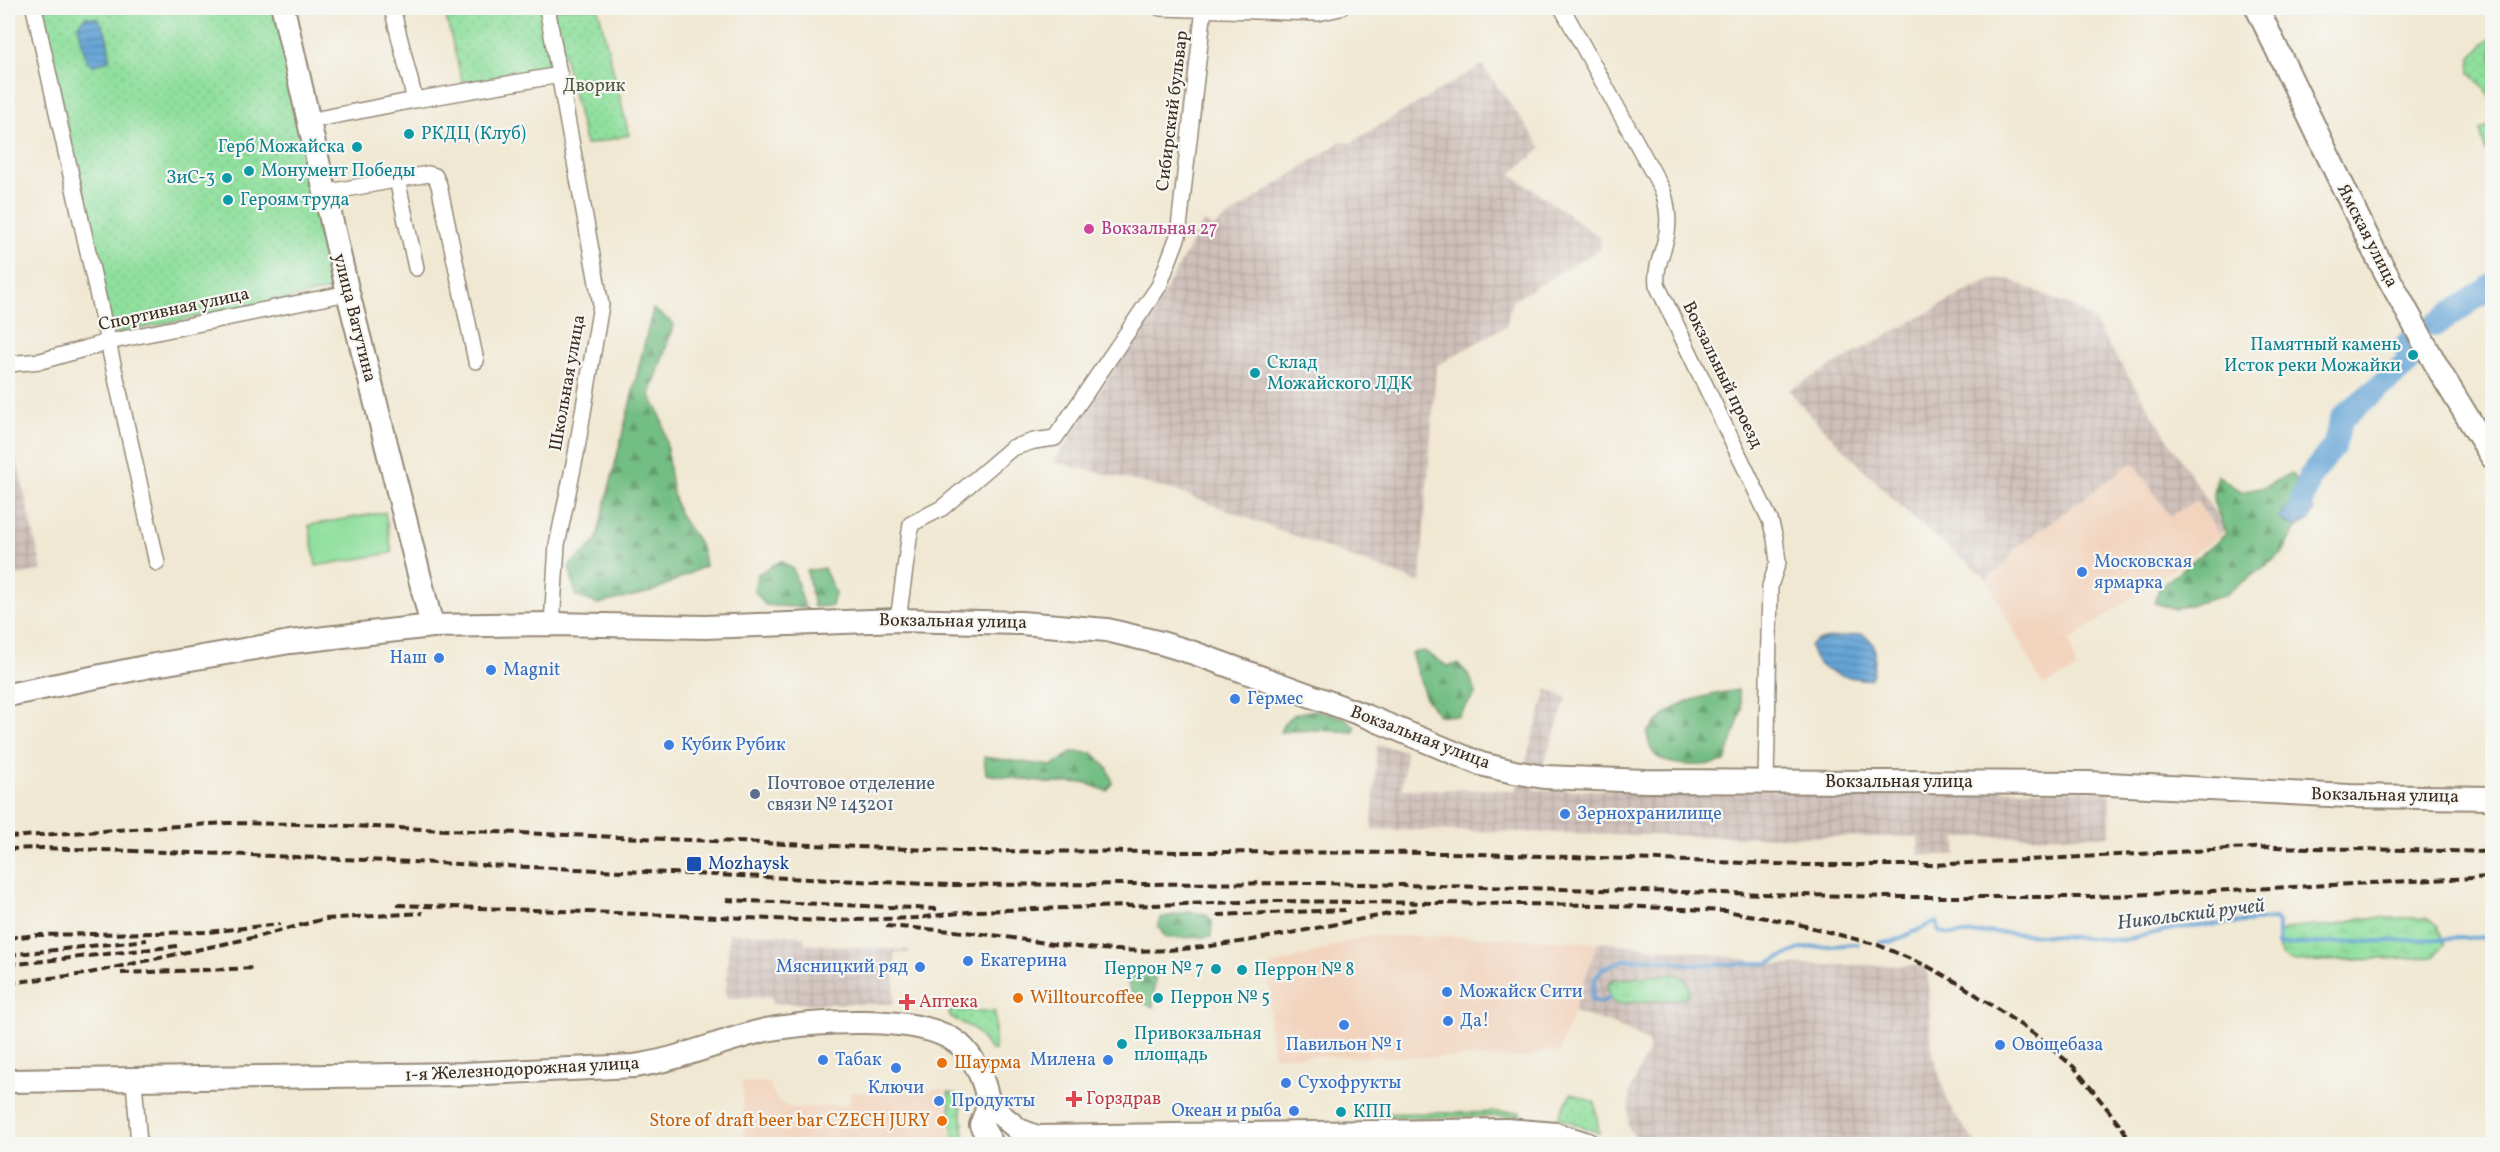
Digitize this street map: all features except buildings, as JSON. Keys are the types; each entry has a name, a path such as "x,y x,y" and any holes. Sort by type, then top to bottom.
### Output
{"main road":[{"name":"улица Ватутина","path":"284,8 324,193 432,627"},
{"name":"Ямская улица","path":"2257,8 2378,260 2446,382 2493,457"},
{"name":"Вокзальная улица","path":"8,695 155,665 279,644 432,627 552,624 705,627 898,620 1058,625 1135,636 1194,653 1303,693 1481,764 1522,774 1580,779 1766,782 2088,783 2349,796 2493,798"},
{"name":"1-я Железнодорожная улица","path":"8,1082 463,1074 633,1066 658,1062 766,1030 837,1023 864,1023 928,1030 958,1043 970,1056 979,1072 995,1127 1037,1137 1285,1139 1506,1130 1556,1134 1587,1144"}],"street":[{"path":"34,8 157,563"},
{"path":"392,8 415,100"},
{"name":"Школьная улица","path":"547,8 601,305 578,442 557,545 552,624"},
{"path":"1160,8 1318,12 1340,8"},
{"name":"Вокзальный проезд","path":"1562,8 1662,189 1668,219 1666,238 1656,268 1657,285 1756,490 1775,538 1778,562 1770,586 1766,782"},
{"name":"Сибирский бульвар","path":"898,620 911,524 942,508 1012,448 1034,441 1055,438 1159,286 1178,236 1204,9"},
{"path":"308,121 560,75"},
{"path":"324,193 428,174 432,174 438,180 476,360"},
{"path":"398,179 416,268"},
{"name":"Спортивная улица","path":"8,364 41,361 108,342 348,293"},
{"path":"134,1081 139,1144"}],"shaded area":[{"path":"1482,65 1542,148 1511,174 1601,238 1600,249 1512,301 1506,326 1436,366 1420,583 1173,490 1054,462 1150,307 1155,309 1203,222 1213,227 1341,141 1350,143"},
{"path":"2008,279 2081,311 2094,322 2225,529 2220,535 2196,500 2170,516 2133,462 2013,550 2005,564 1987,579 1911,517 1808,413 1789,390 1965,292 1992,280"},
{"path":"8,422 42,570 8,578"},
{"name":"Московская ярмарка","path":"2133,462 2170,515 2196,500 2220,535 2070,641 2076,670 2043,686 1987,579 2005,564 2013,550"},
{"path":"1547,689 1567,698 1534,790 2110,790 2110,836 1957,837 1956,855 1919,855 1918,837 1750,837 1372,829 1377,745 1406,751 1402,789 1517,790"},
{"path":"729,933 804,936 805,944 910,950 909,953 895,953 893,1004 773,1003 772,997 726,998"},
{"path":"1365,936 1455,936 1598,942 1559,1053 1548,1050 1524,1058 1274,1056 1270,1041 1269,967"},
{"path":"1598,942 1691,951 1780,965 1927,966 1932,1052 1949,1106 1976,1144 1646,1144 1637,1139 1628,1127 1630,1090 1649,1048 1648,1041 1613,1024 1573,1012"},
{"path":"742,1082 769,1083 777,1100 790,1108 848,1105 851,1092 917,1092 944,1088 951,1144 745,1144"}],"green space":[{"path":"41,8 277,8 341,288 113,334"},
{"path":"444,8 544,8 557,73 464,89"},
{"name":"Дворик","path":"598,8 629,135 586,145 553,10"},
{"path":"2492,37 2492,106 2490,96 2470,73 2471,57"},
{"path":"2492,124 2492,159 2486,152 2480,130"},
{"path":"653,309 674,324 650,395 663,424 677,508 701,547 705,566 651,592 598,604 576,596 569,566 596,542"},
{"path":"2291,473 2298,484 2296,502 2284,508 2288,524 2297,527 2282,554 2223,596 2175,609 2155,603 2159,588 2226,534 2213,501 2217,475 2241,492 2265,487"},
{"path":"385,512 392,553 316,566 309,525"},
{"path":"781,561 793,569 805,608 765,605 754,590 758,574"},
{"path":"824,568 835,593 832,606 814,607 807,571"},
{"path":"1424,651 1447,666 1458,664 1471,680 1476,693 1458,716 1438,715 1426,699 1411,653"},
{"path":"1738,690 1742,709 1725,762 1699,765 1679,764 1661,759 1653,753 1647,733 1667,714 1699,698"},
{"path":"1314,710 1345,718 1355,727 1354,732 1314,730 1280,732 1286,721 1293,715"},
{"path":"1072,752 1093,753 1108,769 1113,783 1107,791 1086,783 1047,783 986,774 984,757 1052,766"},
{"path":"1189,912 1206,914 1212,922 1211,937 1166,938 1158,926 1160,918"},
{"path":"2360,918 2426,918 2438,926 2444,944 2434,957 2295,962 2283,957 2278,945 2279,933 2285,930 2304,926 2335,925"},
{"path":"1149,972 1155,977 1153,1007 1137,1001 1129,988 1127,978"},
{"path":"1672,974 1683,978 1687,983 1690,989 1686,998 1616,1004 1610,997 1607,986 1612,980"},
{"path":"948,1009 995,1012 995,1050 991,1050 973,1028 951,1018"},
{"path":"948,1092 956,1094 960,1100 965,1144 954,1144"},
{"path":"1572,1093 1595,1103 1599,1133 1558,1117"},
{"path":"1520,1112 1520,1116 1354,1118 1354,1114"}],"water":[{"path":"85,17 97,18 105,32 108,44 109,60 92,66 86,60 78,25"},
{"path":"2302,501 2309,503 2314,510 2309,520 2297,527 2279,518 2284,508"},
{"path":"1862,634 1872,642 1875,653 1872,677 1869,679 1842,676 1829,671 1819,664 1812,653 1810,645 1817,640"}],"waterway":[{"path":"2435,325 2492,286"},
{"path":"2302,501 2310,477 2334,446 2342,418 2408,363 2407,344 2411,341"},
{"name":"Никольский ручей","path":"1880,942 1891,942 1936,922 1939,931 1951,935 1992,932 2123,940 2177,928 2275,919 2278,923 2278,945 2492,937"},
{"name":"Никольский ручей","path":"1610,997 1601,1003 1592,1000 1595,979 1603,968 1625,960 1653,959 1695,965 1768,963 1802,948 1858,944"}],"railway":[{"path":"8,837 226,823 301,824 957,851 1451,853 1806,865 1931,865 2269,847 2492,852"},
{"path":"8,849 225,854 950,885 1321,883 1886,897 2090,897 2492,877"},
{"path":"726,900 937,909"},
{"path":"397,905 827,921 916,918 976,911 1273,901 1601,905 1726,911 1794,923 1878,945 1927,966 1960,984 2034,1034 2074,1067 2121,1126 2132,1144"},
{"path":"886,926 986,934 1083,948 1146,951 1230,943 1419,909"},
{"path":"1217,915 1345,910"},
{"path":"8,983 85,974 256,937 324,919 423,913"},
{"path":"8,938 38,935 209,932 280,924"},
{"path":"8,955 147,940"},
{"path":"8,965 177,946"},
{"path":"121,973 255,968"}],"place":[{"name":"РКДЦ (Клуб)","path":"409,134"},
{"name":"Герб Можайска","path":"357,147"},
{"name":"Монумент Победы","path":"249,171"},
{"name":"ЗиС-3","path":"227,178"},
{"name":"Героям труда","path":"228,200"},
{"name":"Вокзальная 27","path":"1089,229"},
{"name":"Памятный камень Исток реки Можайки","path":"2413,355"},
{"name":"Склад Можайского ЛДК","path":"1255,373"},
{"name":"Московская ярмарка","path":"2082,572"},
{"name":"Наш","path":"439,658"},
{"name":"Magnit","path":"491,670"},
{"name":"Гермес","path":"1235,699"},
{"name":"Кубик Рубик","path":"669,745"},
{"name":"Почтовое отделение связи № 143201","path":"755,794"},
{"name":"Зернохранилище","path":"1565,814"},
{"name":"Mozhaysk","path":"694,864"},
{"name":"Екатерина","path":"968,961"},
{"name":"Мясницкий ряд","path":"920,967"},
{"name":"Перрон № 7","path":"1216,969"},
{"name":"Перрон № 8","path":"1242,970"},
{"name":"Можайск Сити","path":"1447,992"},
{"name":"Willtourcoffee","path":"1018,998"},
{"name":"Перрон № 5","path":"1158,998"},
{"name":"Аптека","path":"907,1002"},
{"name":"Да!","path":"1448,1021"},
{"name":"Павильон № 1","path":"1344,1025"},
{"name":"Привокзальная площадь","path":"1122,1044"},
{"name":"Овощебаза","path":"2000,1045"},
{"name":"Табак","path":"823,1060"},
{"name":"Милена","path":"1108,1060"},
{"name":"Шаурма","path":"942,1063"},
{"name":"Ключи","path":"896,1068"},
{"name":"Сухофрукты","path":"1286,1083"},
{"name":"Горздрав","path":"1074,1099"},
{"name":"Продукты","path":"939,1101"},
{"name":"Океан и рыба","path":"1294,1111"},
{"name":"КПП","path":"1341,1112"},
{"name":"Store of draft beer bar CZECH JURY","path":"942,1121"}]}
